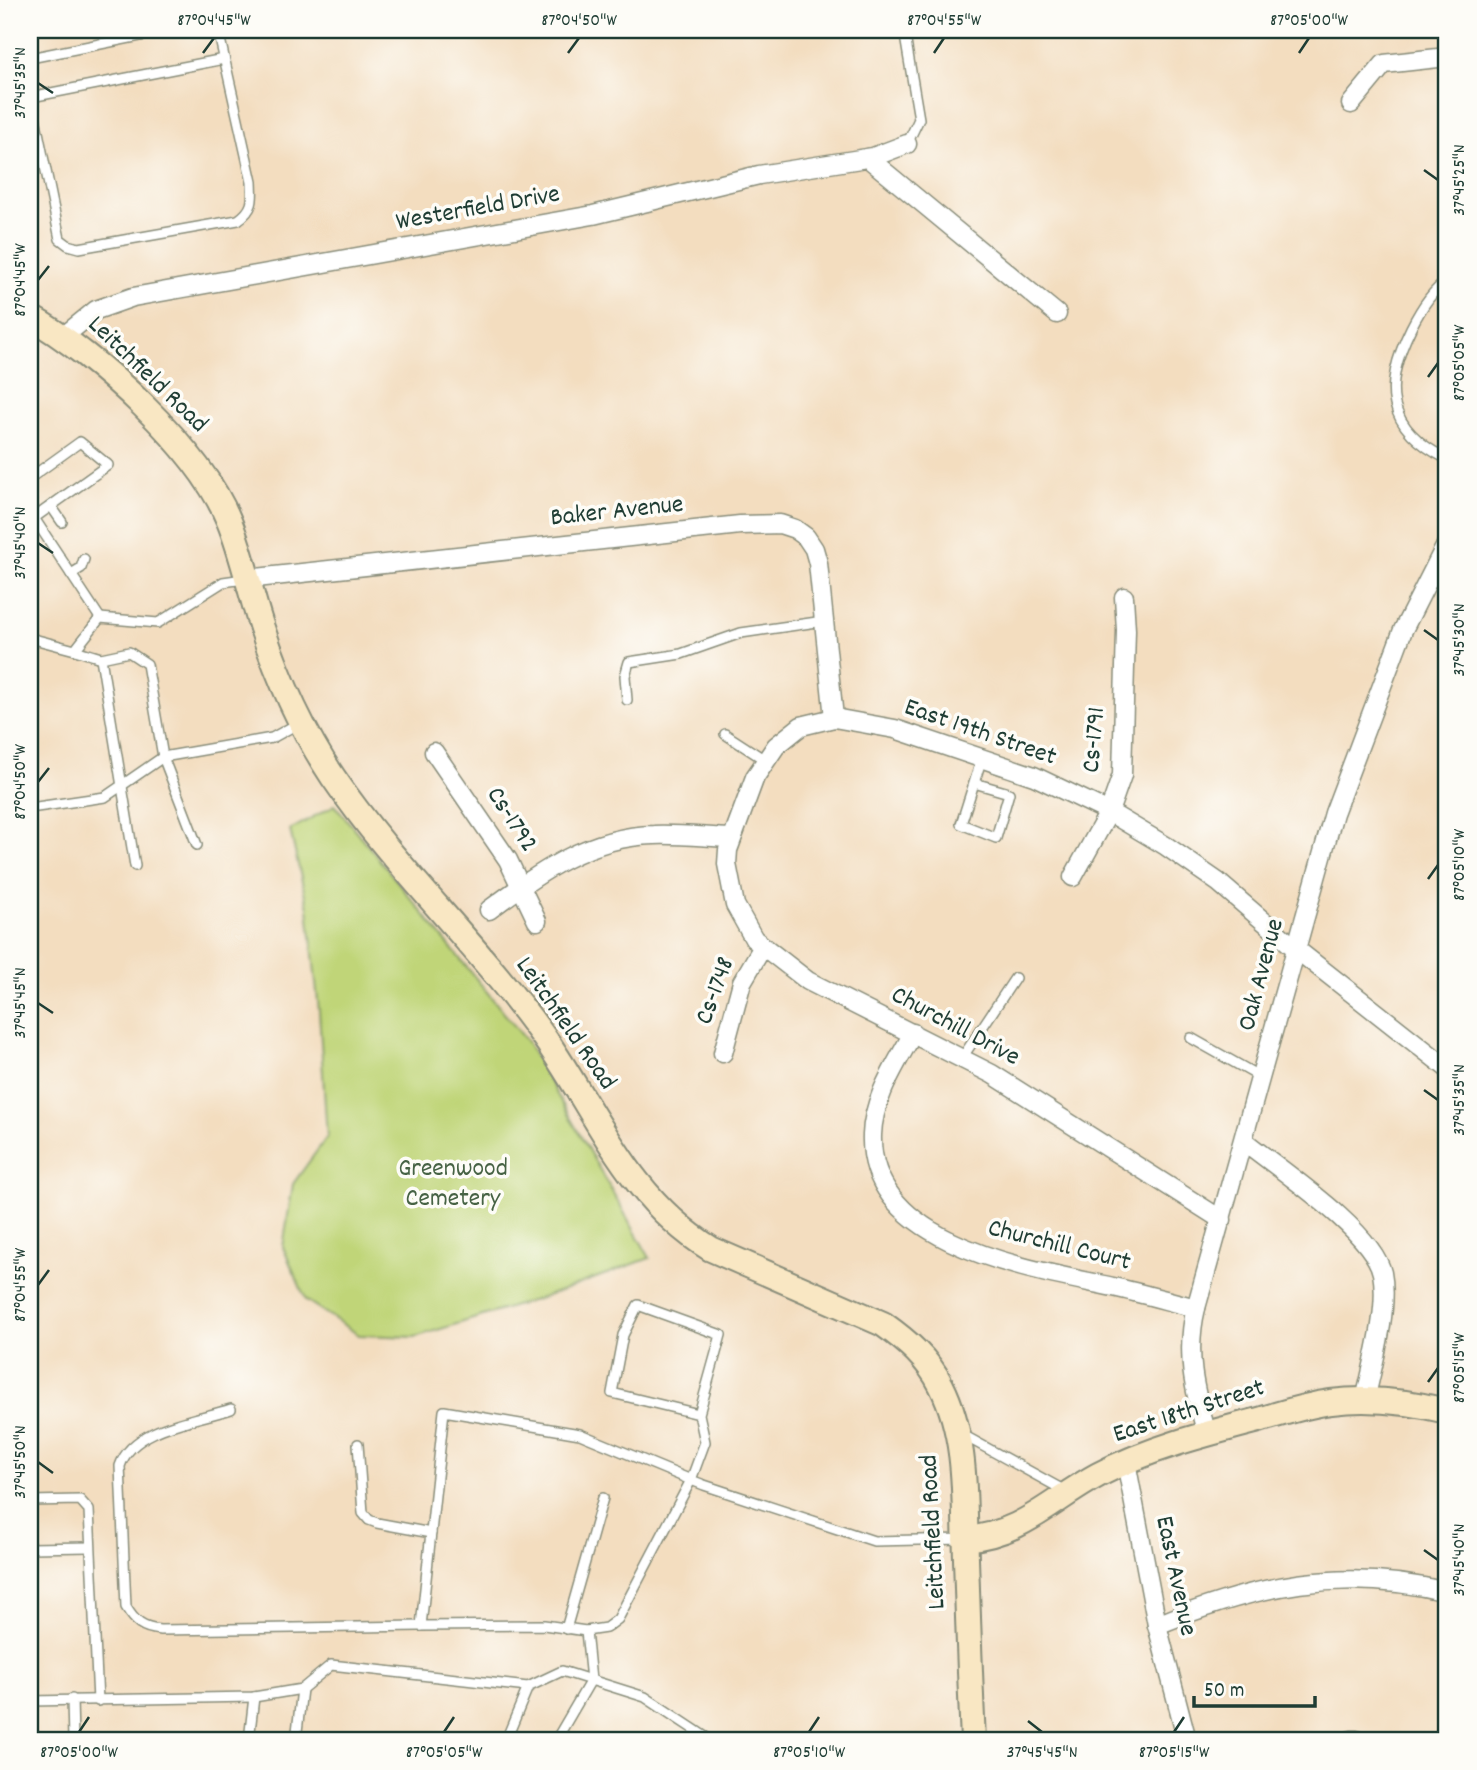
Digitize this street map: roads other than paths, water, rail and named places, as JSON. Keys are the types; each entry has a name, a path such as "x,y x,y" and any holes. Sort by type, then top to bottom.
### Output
{"street":[{"path":"1350,104 1384,64 1447,57"},
{"name":"Westerfield Drive","path":"64,336 96,310 133,297 593,215 759,175 868,158 907,144"},
{"path":"868,158 1057,314"},
{"name":"Leitchfield Road","path":"30,317 64,336 170,432 188,453 229,521 262,628 302,722 332,775 366,822 547,1042 613,1148 654,1204 686,1233 711,1249 856,1310 908,1342 928,1363 942,1387 958,1432 964,1477 972,1740"},
{"name":"Baker Avenue","path":"247,579 727,526 780,524 795,528 806,537 814,549 834,719"},
{"name":"Oak Avenue","path":"1207,1434 1190,1367 1191,1330 1196,1308 1334,813 1403,630 1447,543"},
{"name":"Cs-1791","path":"1073,877 1109,812 1122,775 1124,597"},
{"name":"East 19th Street","path":"730,838 765,760 776,746 801,726 834,719 895,729 1034,776 1109,812 1166,846 1218,882 1296,949 1447,1068"},
{"name":"Cs-1792","path":"434,752 508,860 537,921"},
{"path":"489,910 558,861 612,840 652,835 730,838"},
{"name":"Churchill Drive","path":"730,838 727,864 735,905 746,929 762,948 808,981 992,1074 1222,1220"},
{"name":"Cs-1748","path":"723,1053 742,982 762,948"},
{"name":"Churchill Court","path":"913,1033 880,1094 872,1137 873,1154 885,1185 908,1213 952,1243 986,1257 1196,1308"},
{"path":"1244,1141 1357,1232 1378,1259 1383,1293 1365,1400"},
{"name":"East 18th Street","path":"965,1539 992,1537 1019,1526 1069,1493 1126,1462 1207,1434 1320,1404 1365,1400 1447,1411"},
{"name":"East Avenue","path":"1126,1462 1157,1625 1187,1740"},
{"path":"1157,1625 1220,1599 1282,1585 1350,1580 1395,1583 1447,1592"},
{"path":"1351,1740 1357,1740"}],"lane":[{"path":"30,58 170,30"},
{"path":"218,30 224,59 253,201 248,213 238,220 79,248 60,239 30,95 224,59"},
{"path":"904,30 919,119 907,144"},
{"path":"1447,281 1427,301 1407,336 1394,372 1392,391 1395,411 1412,437 1447,458"},
{"path":"30,478 80,442 108,465 34,518"},
{"path":"30,493 34,518 100,618"},
{"path":"51,506 62,522"},
{"path":"71,574 81,568 84,559"},
{"path":"100,618 158,623 223,582 247,579"},
{"path":"75,650 100,618"},
{"path":"627,700 625,676 629,662 681,654 741,633 824,621"},
{"path":"30,638 102,658 129,652 147,664 163,757 197,845"},
{"path":"102,658 135,866"},
{"path":"30,808 105,797 163,757 272,738 302,722"},
{"path":"724,734 765,760"},
{"path":"974,783 1009,793 996,838 961,824 982,757"},
{"path":"962,1058 1015,978"},
{"path":"1191,1038 1262,1078"},
{"path":"231,1409 141,1437 126,1450 120,1466 125,1607 143,1628 160,1630 544,1625 586,1632 606,1628 618,1619 691,1480 705,1442 699,1414 721,1335 638,1305 623,1335 612,1393 699,1414"},
{"path":"421,1626 444,1411 580,1434 691,1480 874,1541 965,1539"},
{"path":"958,1432 1069,1493"},
{"path":"358,1444 363,1513 369,1520 431,1533"},
{"path":"566,1629 603,1499"},
{"path":"30,1501 80,1500 89,1510 98,1701"},
{"path":"30,1548 90,1547"},
{"path":"556,1740 591,1680 586,1632"},
{"path":"30,1701 254,1697 302,1689 331,1665 528,1687 562,1671 645,1697 710,1740"},
{"path":"506,1740 528,1687"},
{"path":"296,1740 302,1689"},
{"path":"249,1740 254,1697"},
{"path":"72,1699 73,1740"}],"park label":[{"name":"Greenwood Cemetery","path":"453,1184"}]}
